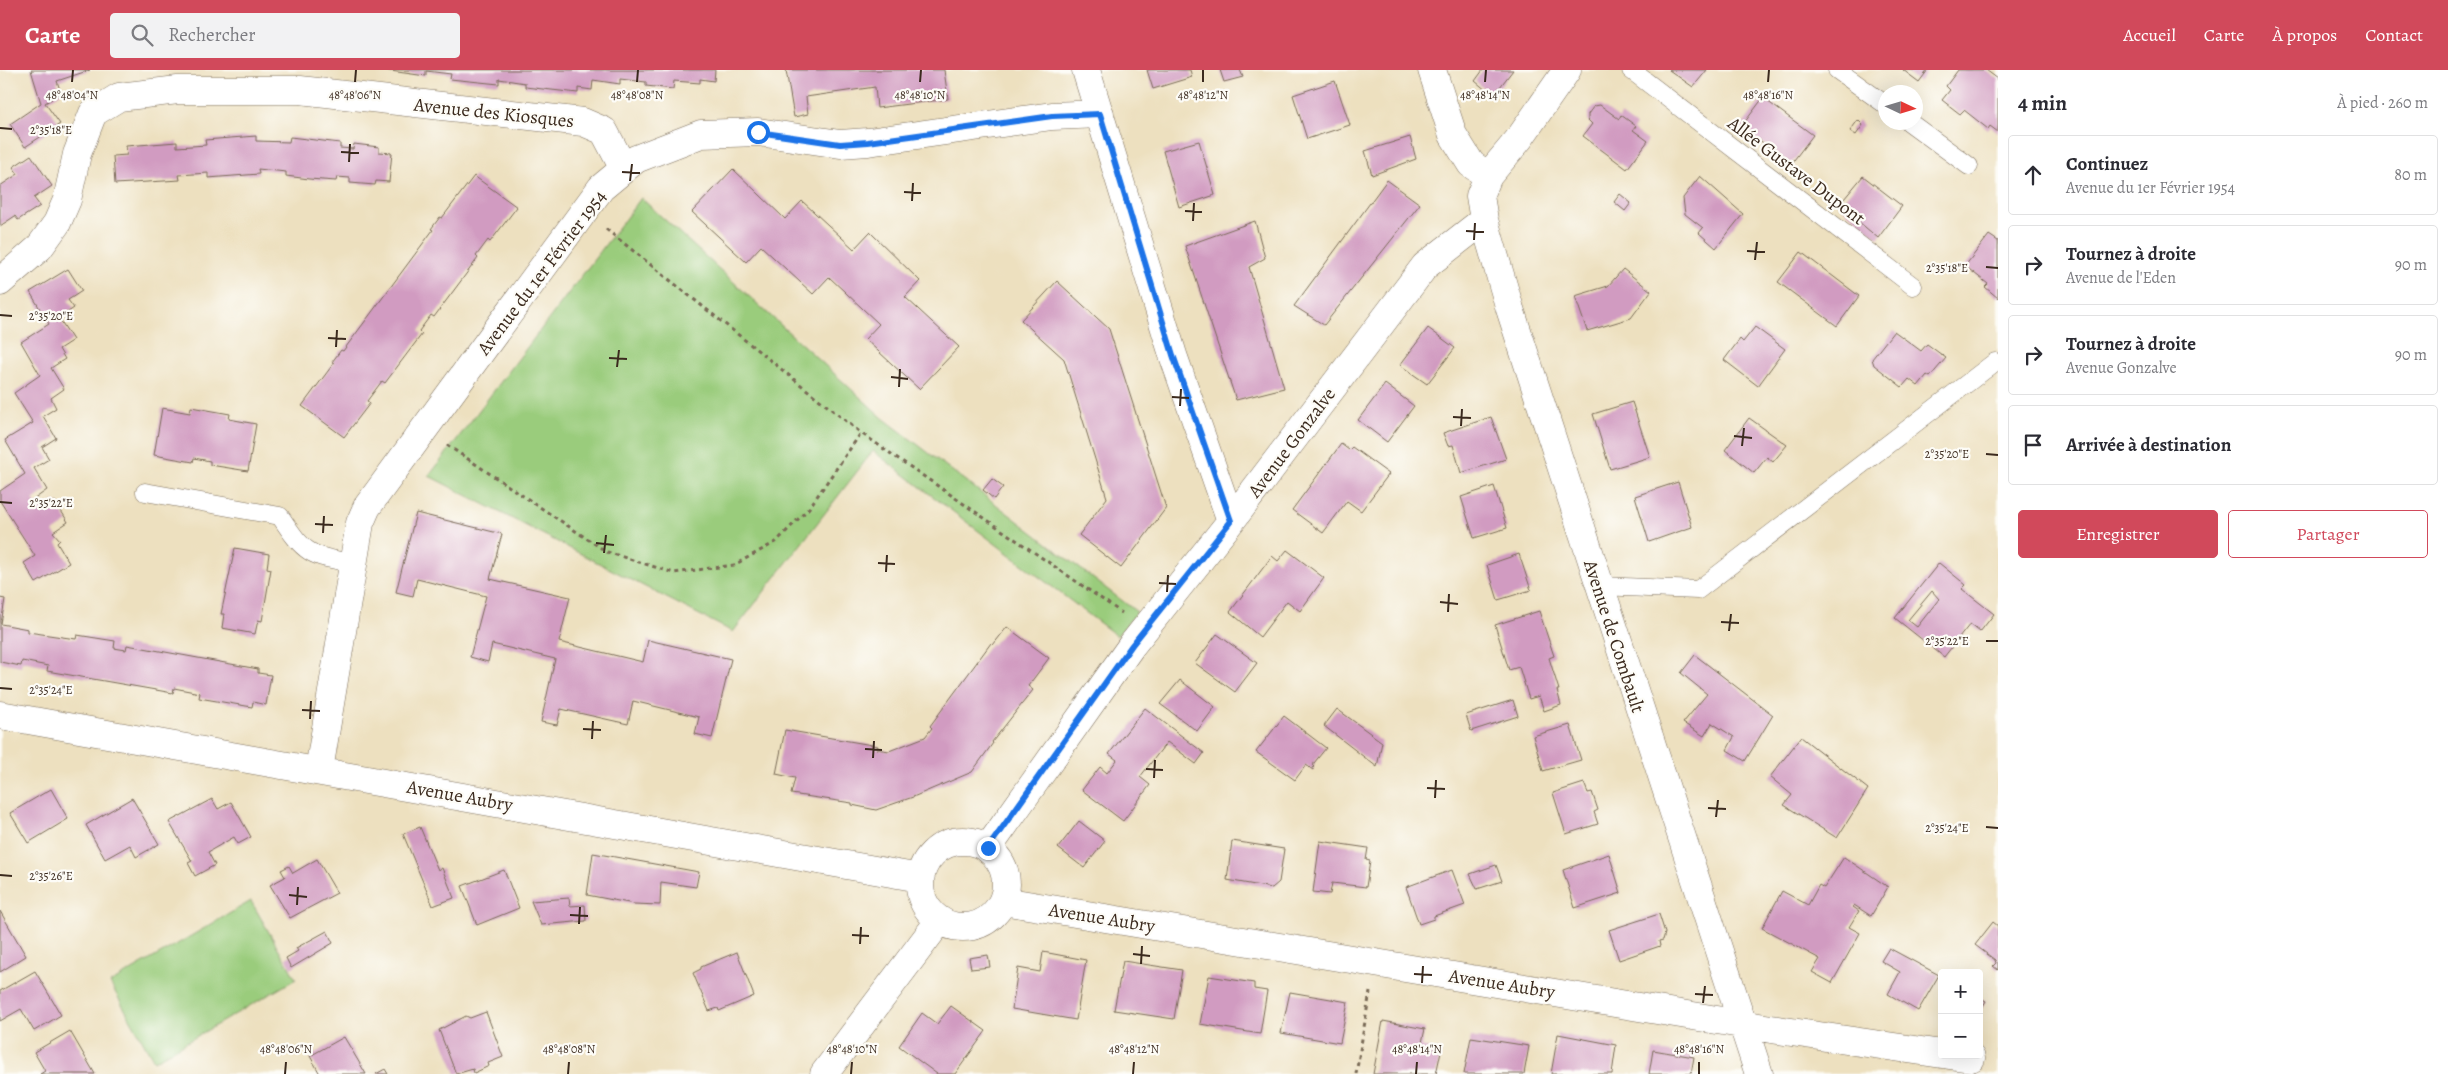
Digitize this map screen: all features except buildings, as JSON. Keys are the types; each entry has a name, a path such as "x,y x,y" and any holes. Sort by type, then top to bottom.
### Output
{"street":[{"path":"1086,70 1173,355 1231,521"},
{"path":"1432,70 1453,135 1472,164 1484,197"},
{"name":"Avenue Gonzalve","path":"988,848 1145,629 1231,521 1425,266 1484,197 1519,139 1567,70"},
{"name":"Avenue des Kiosques","path":"0,282 39,248 57,223 67,200 77,154 93,113 119,97 178,90 300,90 583,122 604,131 624,169"},
{"name":"Avenue du 1er Février 1954","path":"319,770 360,523 367,507 601,188 636,159 701,134 758,132 840,144 868,142 1052,116 1100,114"},
{"name":"Avenue de Combault","path":"1484,197 1510,309 1758,1074"},
{"name":"Avenue Aubry","path":"0,715 920,878"},
{"path":"961,841 975,842 988,848 997,857 1004,870 1006,886 1003,901 995,913 983,922 964,927 940,920 929,910 922,896 920,878 927,860 947,844 961,841"},
{"name":"Avenue Aubry","path":"1003,901 1376,961 1742,1023 1938,1053"},
{"path":"824,1074 940,920"}],"lane":[{"name":"Allée Gustave Dupont","path":"1631,70 1913,286"},
{"path":"1837,70 1878,99"},
{"path":"1920,130 1969,166"},
{"path":"1599,586 1698,590 1995,362"},
{"path":"145,492 280,516 297,543 319,557 353,563"}],"path":[{"path":"584,211 861,434 1145,629"},
{"path":"424,429 607,552 674,573 734,565 776,542 810,508 861,434"},
{"path":"1356,1074 1376,961"}],"green space":[{"path":"641,198 883,418 1137,612 1117,636 873,451 733,632 429,476"},
{"path":"251,901 296,979 154,1061 110,983"}],"route":[{"path":"758,132 840,144 868,142 1052,116 1100,114 1173,355 1231,521 1132,645 988,848"}]}
